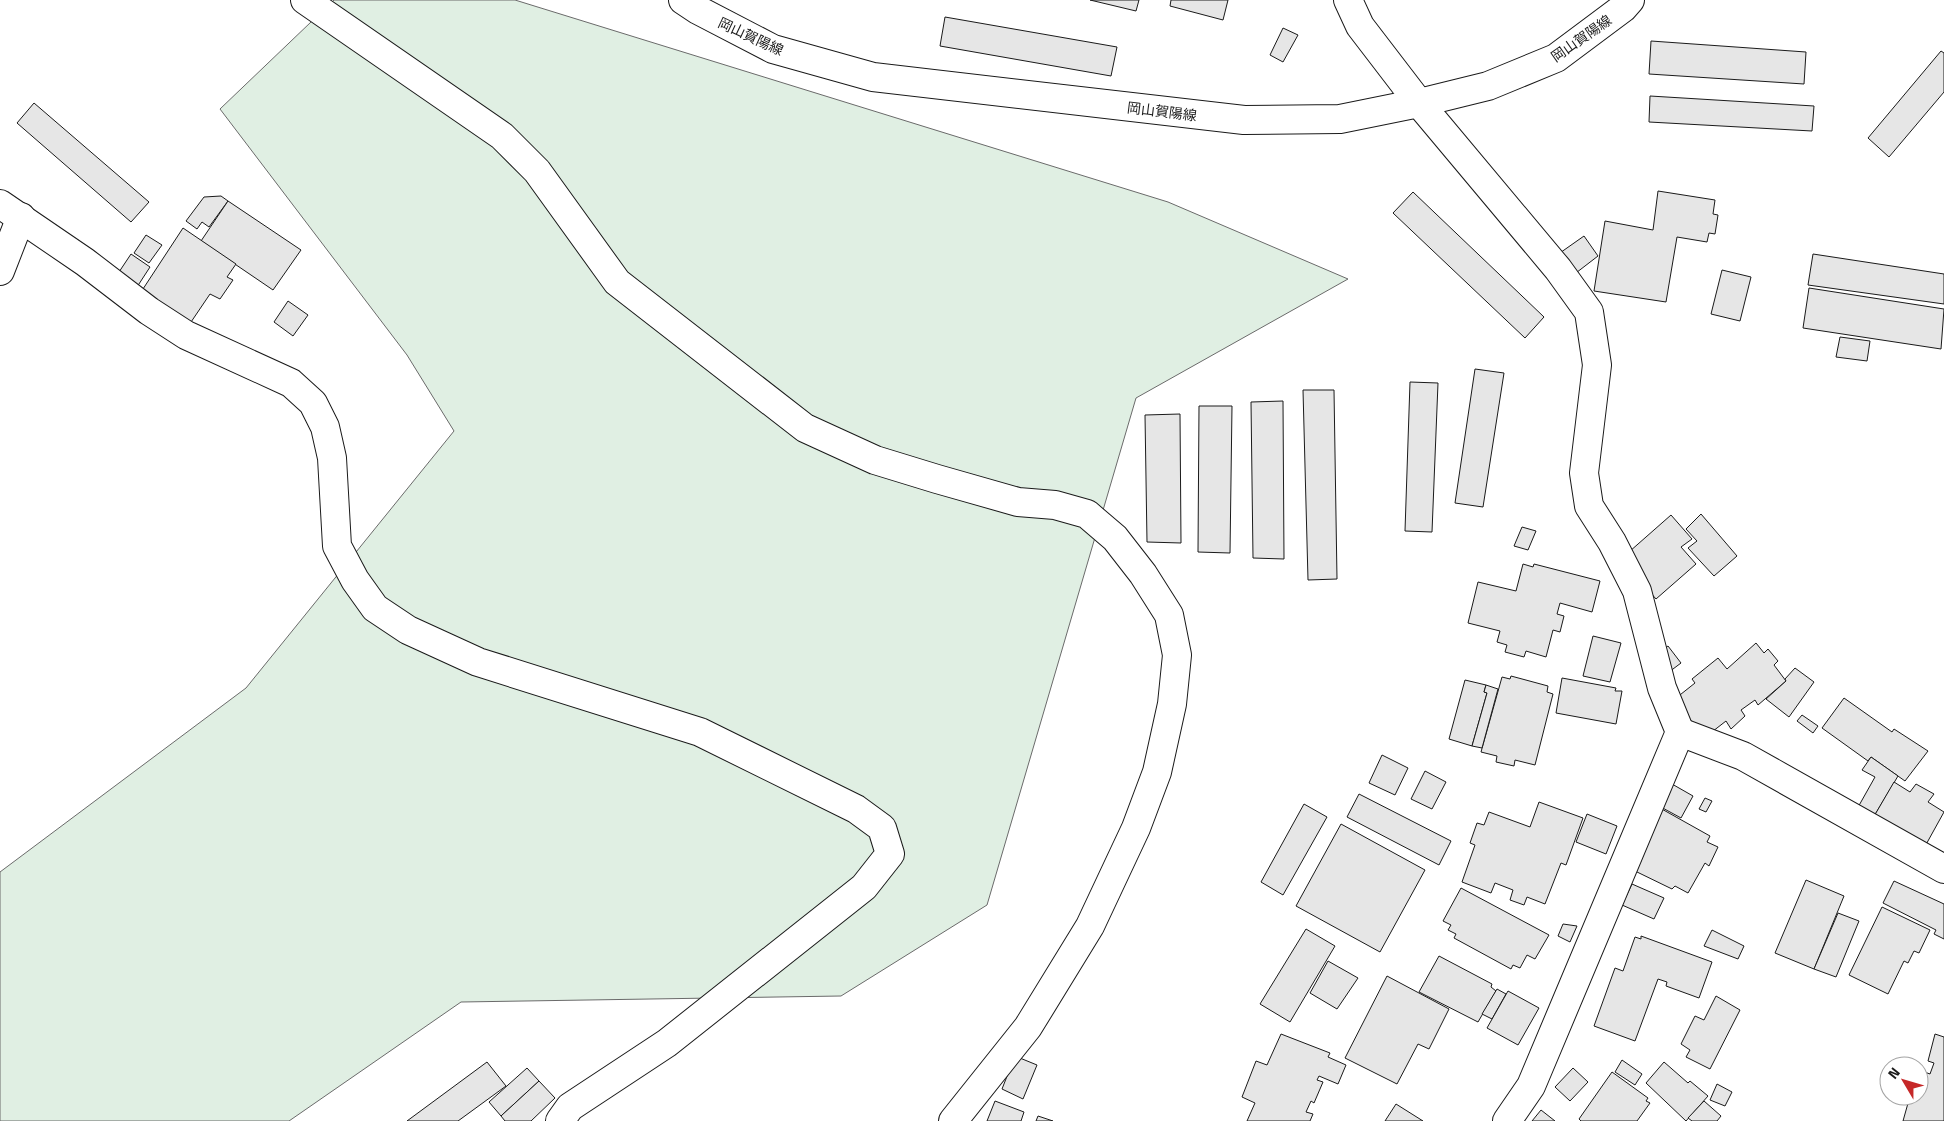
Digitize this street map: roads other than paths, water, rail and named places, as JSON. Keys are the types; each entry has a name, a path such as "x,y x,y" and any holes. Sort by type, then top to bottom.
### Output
{"street":[{"path":"305,0 502,136 537,171 618,282 805,428 875,460 937,479 1018,502 1055,505 1087,514 1115,538 1143,574 1169,615 1177,655 1172,704 1157,772 1136,828 1090,926 1028,1026 953,1121"},
{"name":"岡山賀陽線","path":"683,0 698,10 774,49 873,77 1244,120 1340,119 1420,103 1488,86 1556,58 1623,8 1630,0"},
{"path":"1348,0 1360,26 1420,103 1558,269 1589,312 1597,366 1584,473 1589,506 1612,542 1637,591 1662,688 1680,732 1619,882 1531,1086 1507,1121"},
{"path":"0,271 10,210 186,335 291,383 312,403 326,427 332,458 337,546 355,580 375,608 408,630 478,662 700,732 856,808 882,828 890,854 864,887 667,1043 570,1107 560,1121"},
{"path":"1680,732 1743,756 1944,870"}]}
